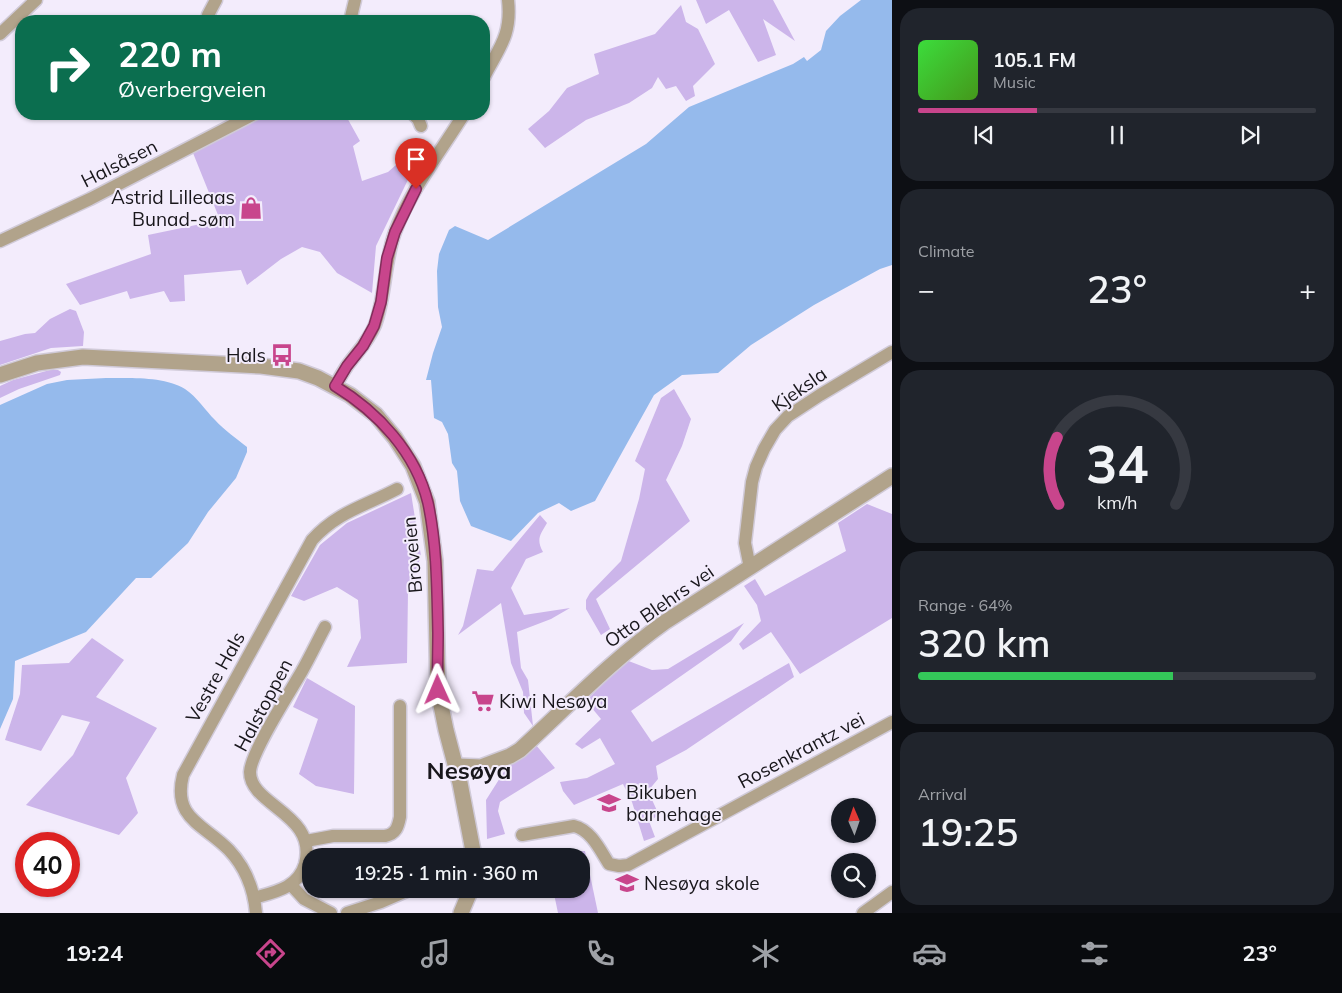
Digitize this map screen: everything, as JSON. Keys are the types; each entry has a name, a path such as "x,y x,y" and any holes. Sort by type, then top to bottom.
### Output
{"street":[{"path":"20,15 36,0"},
{"path":"208,15 216,0"},
{"path":"351,15 355,0"},
{"path":"490,66 505,40 509,26 508,0"},
{"path":"0,34 15,20"},
{"name":"Halsåsen","path":"0,241 90,199 242,120"},
{"path":"418,120 421,126"},
{"path":"335,386 347,366 363,346 374,326 381,302 387,258 395,232 406,208 460,120"},
{"name":"Kjeksla","path":"750,568 745,543 752,482 760,458 775,430 788,416 892,352"},
{"name":"Broveien","path":"0,376 37,363 91,357 261,366 308,374 335,386 364,405 389,431 413,466 425,493 434,546 438,690 446,730 457,766 472,848"},
{"name":"Otto Blehrs vei","path":"457,766 481,767 510,756 520,750 614,661 664,622 890,480"},
{"name":"Vestre Hals","path":"256,913 254,898 247,875 239,863 229,850 188,814 182,804 180,795 183,775 312,540 329,524 345,513 397,490"},
{"name":"Halstoppen","path":"306,841 298,827 289,817 258,792 252,783 250,773 252,762 265,736 325,628"},
{"path":"254,898 275,892 291,885 297,880 304,868 307,854 306,841 334,836 385,836 390,835 397,829 400,817 400,706"},
{"name":"Rosenkrantz vei","path":"522,835 574,826 582,828 609,864 628,865 892,722"},
{"path":"460,783 473,777 479,772 481,767"},
{"path":"291,885 304,899 331,913"},
{"path":"862,913 892,892"},
{"path":"347,913 389,898"},
{"path":"461,913 467,898"}],"shaded area":[{"path":"696,0 773,0 795,41 763,19 776,55 758,62 729,10 706,24"},
{"path":"681,5 686,22 698,29 715,64 693,86 695,96 686,101 676,86 666,89 658,77 652,88 629,103 586,120 545,148 528,129 549,111 567,88 599,74 594,54 655,34"},
{"path":"256,120 348,120 360,141 353,146 362,181 388,172 405,157 417,161 376,246 372,293 337,273 320,252 302,247 281,259 247,285 241,270 184,275 185,301 170,302 164,291 130,299 127,291 80,305 66,284 151,254 148,235 220,220 193,153"},
{"path":"70,309 76,311 84,332 83,346 51,348 0,365 0,341 35,333 50,319"},
{"path":"50,370 58,370 61,372 60,375 19,389 0,398 0,386 13,380"},
{"path":"674,389 691,419 682,446 666,480 690,521 596,599 610,629 601,635 586,609 586,600 590,593 621,561 639,499 645,469 635,461 661,398"},
{"path":"411,493 421,556 408,591 407,663 347,667 361,638 358,600 337,587 304,601 291,596 320,545 347,523"},
{"path":"867,504 892,514 892,618 800,674 771,632 743,650 739,644 761,621 757,605 744,586 755,579 765,596 846,551 838,523"},
{"path":"540,515 547,523 539,540 543,552 526,559 511,588 524,615 570,608 551,619 517,632 521,668 528,680 533,726 524,713 523,692 511,663 501,603 458,635 463,626 477,569 493,571"},
{"path":"744,623 731,641 631,711 652,742 789,663 794,677 686,750 656,766 658,779 648,791 659,815 649,821 655,837 644,841 632,802 623,784 574,805 563,791 560,782 587,778 615,764 600,738 582,749 575,744 601,719 586,701 626,660 652,670 668,669"},
{"path":"92,638 124,660 96,697 157,728 126,778 138,813 119,835 26,805 73,755 90,722 62,715 41,751 5,740 20,694 22,665 69,663"},
{"path":"307,678 355,706 354,794 316,786 299,774 318,719 293,707"},
{"path":"536,745 555,768 500,802 498,811 505,834 487,839 486,800 505,770"},
{"path":"590,875 598,913 558,913 555,898 590,898"}],"water":[{"path":"861,0 892,0 892,265 880,269 814,305 751,345 718,373 682,375 654,395 595,501 571,511 559,503 538,513 511,541 471,526 460,501 457,471 452,463 448,434 442,422 434,418 431,380 426,380 442,327 438,307 437,271 439,254 449,230 455,226 488,240 646,144 689,107 793,64 804,57 807,61 821,50 826,31 840,16"},
{"path":"106,378 157,380 185,389 222,427 247,447 247,452 236,478 208,512 188,543 151,578 136,578 86,632 15,661 13,699 0,729 0,405 47,384 67,380"}],"place":[{"name":"Astrid Lilleaas Bunad-søm","path":"251,208"},
{"name":"Hals","path":"282,355"},
{"name":"Kiwi Nesøya","path":"483,701"},
{"name":"Bikuben barnehage","path":"609,803"},
{"name":"Nesøya skole","path":"627,883"}],"district":[{"name":"Nesøya","path":"469,770"}],"route":[{"path":"416,189 395,232 387,258 381,302 374,326 369,338 347,366 335,386 376,415 413,466 425,493 434,546 438,633 438,690"}]}
